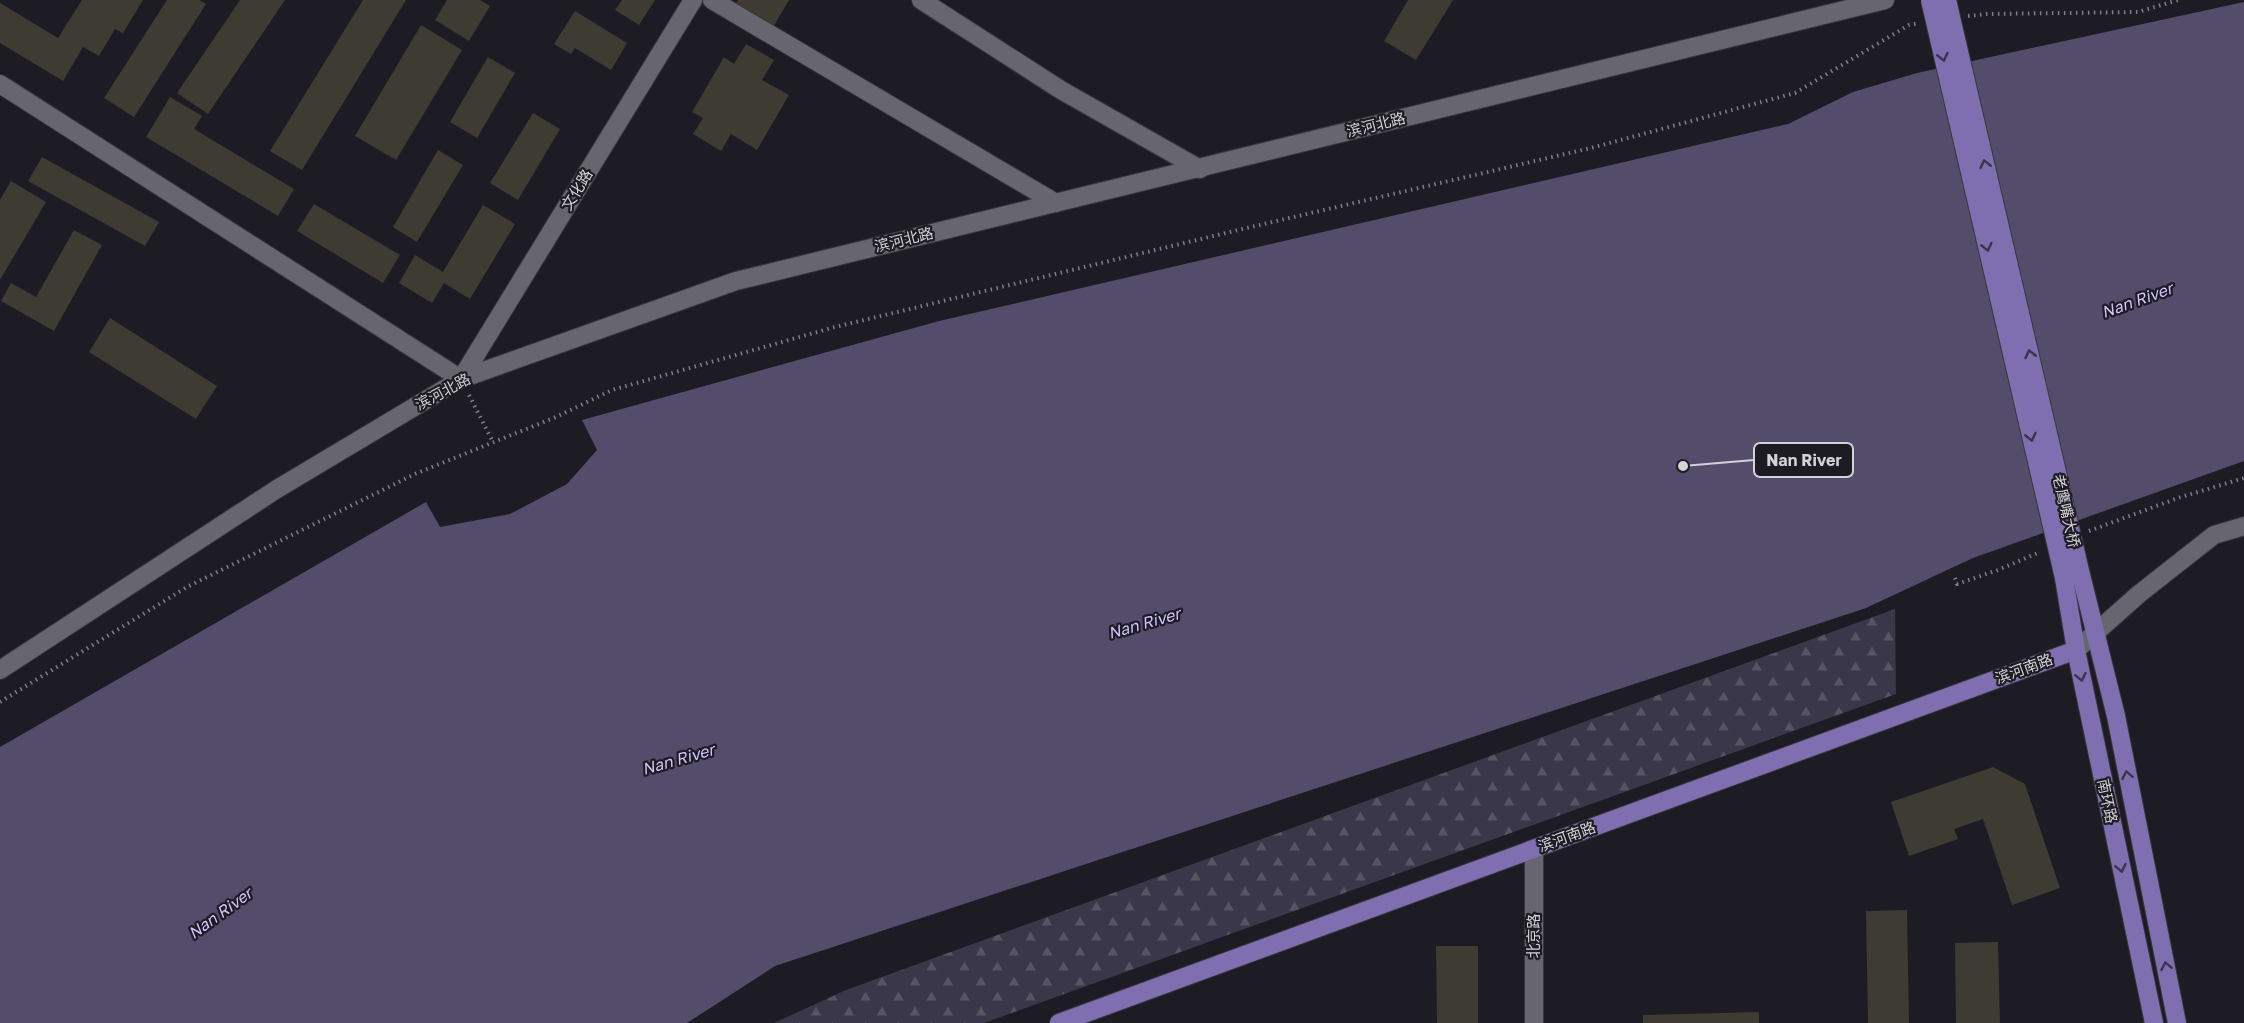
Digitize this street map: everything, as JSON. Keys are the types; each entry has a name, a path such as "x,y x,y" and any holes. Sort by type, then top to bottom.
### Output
{"main road":[{"name":"老鹰嘴大桥","path":"1930,0 2073,576 2095,633 2116,716 2177,1023"},
{"name":"老鹰嘴大桥","path":"1947,0 2073,576"},
{"name":"南环路","path":"2073,576 2076,650 2154,1023"},
{"name":"滨河南路","path":"1059,1023 2076,650"}],"street":[{"name":"文化路","path":"461,379 693,0"},
{"path":"712,0 1056,203"},
{"path":"921,0 1060,90 1200,169"},
{"name":"滨河北路","path":"0,670 277,489 461,379 736,281 1885,0"},
{"path":"0,84 461,379"},
{"path":"2076,650 2139,594 2214,535 2244,526"},
{"name":"北京路","path":"1534,850 1534,1023"}],"path":[{"path":"1964,17 1987,14 2138,12 2178,0"},
{"path":"0,702 187,587 415,474 556,417 612,390 835,327 1591,148 1795,93 1909,25 1920,23"},
{"path":"461,379 493,442"},
{"path":"2080,535 2178,498 2244,478"},
{"path":"1955,578 1957,584 1998,570 2049,548"}],"green space":[{"path":"1895,609 1896,694 984,1023 774,1023 846,990"}],"water":[{"path":"2244,2 2244,461 1973,558 1866,608 775,966 687,1023 0,1023 0,747 426,502 440,527 510,514 567,484 597,450 582,420 939,321 1788,124 1853,92 1917,73"}],"building":[{"path":"82,0 143,0 123,33 115,29 99,56 83,47 63,81 0,43 0,3 58,38"},
{"path":"167,0 199,0 206,4 134,117 104,98"},
{"path":"240,0 285,0 208,114 177,93"},
{"path":"363,0 406,0 302,170 270,151"},
{"path":"447,0 480,0 490,6 469,41 435,20"},
{"path":"622,0 655,0 639,25 615,10"},
{"path":"738,0 789,0 772,29 734,7"},
{"path":"1408,0 1453,0 1416,60 1384,41"},
{"path":"575,11 627,43 611,70 575,48 571,54 554,44"},
{"path":"421,25 462,50 396,160 355,136"},
{"path":"746,44 774,60 762,80 789,95 757,150 731,134 721,151 693,134 703,118 692,112 724,57 734,64"},
{"path":"488,57 515,73 477,138 450,122"},
{"path":"170,97 202,116 194,129 294,189 278,216 146,137"},
{"path":"533,113 560,129 518,200 490,183"},
{"path":"438,150 463,165 417,242 393,227"},
{"path":"42,157 159,222 145,246 28,181"},
{"path":"11,181 46,202 0,280 0,200"},
{"path":"314,204 400,255 383,283 297,231"},
{"path":"483,205 515,224 470,299 444,283 432,303 399,283 415,255 443,272"},
{"path":"74,230 102,245 54,331 1,301 11,283 36,297"},
{"path":"110,318 217,386 196,419 89,352"},
{"path":"1993,767 2025,784 2060,888 2012,905 1983,819 1954,829 1958,839 1909,856 1891,802"},
{"path":"1907,910 1909,1023 1868,1023 1866,911"},
{"path":"1998,942 2000,1023 1956,1023 1955,943"},
{"path":"1436,946 1478,946 1478,1023 1437,1023"},
{"path":"1759,1012 1759,1023 1643,1023 1643,1015"}],"place":[{"name":"Nan River","path":"1683,466"}]}
